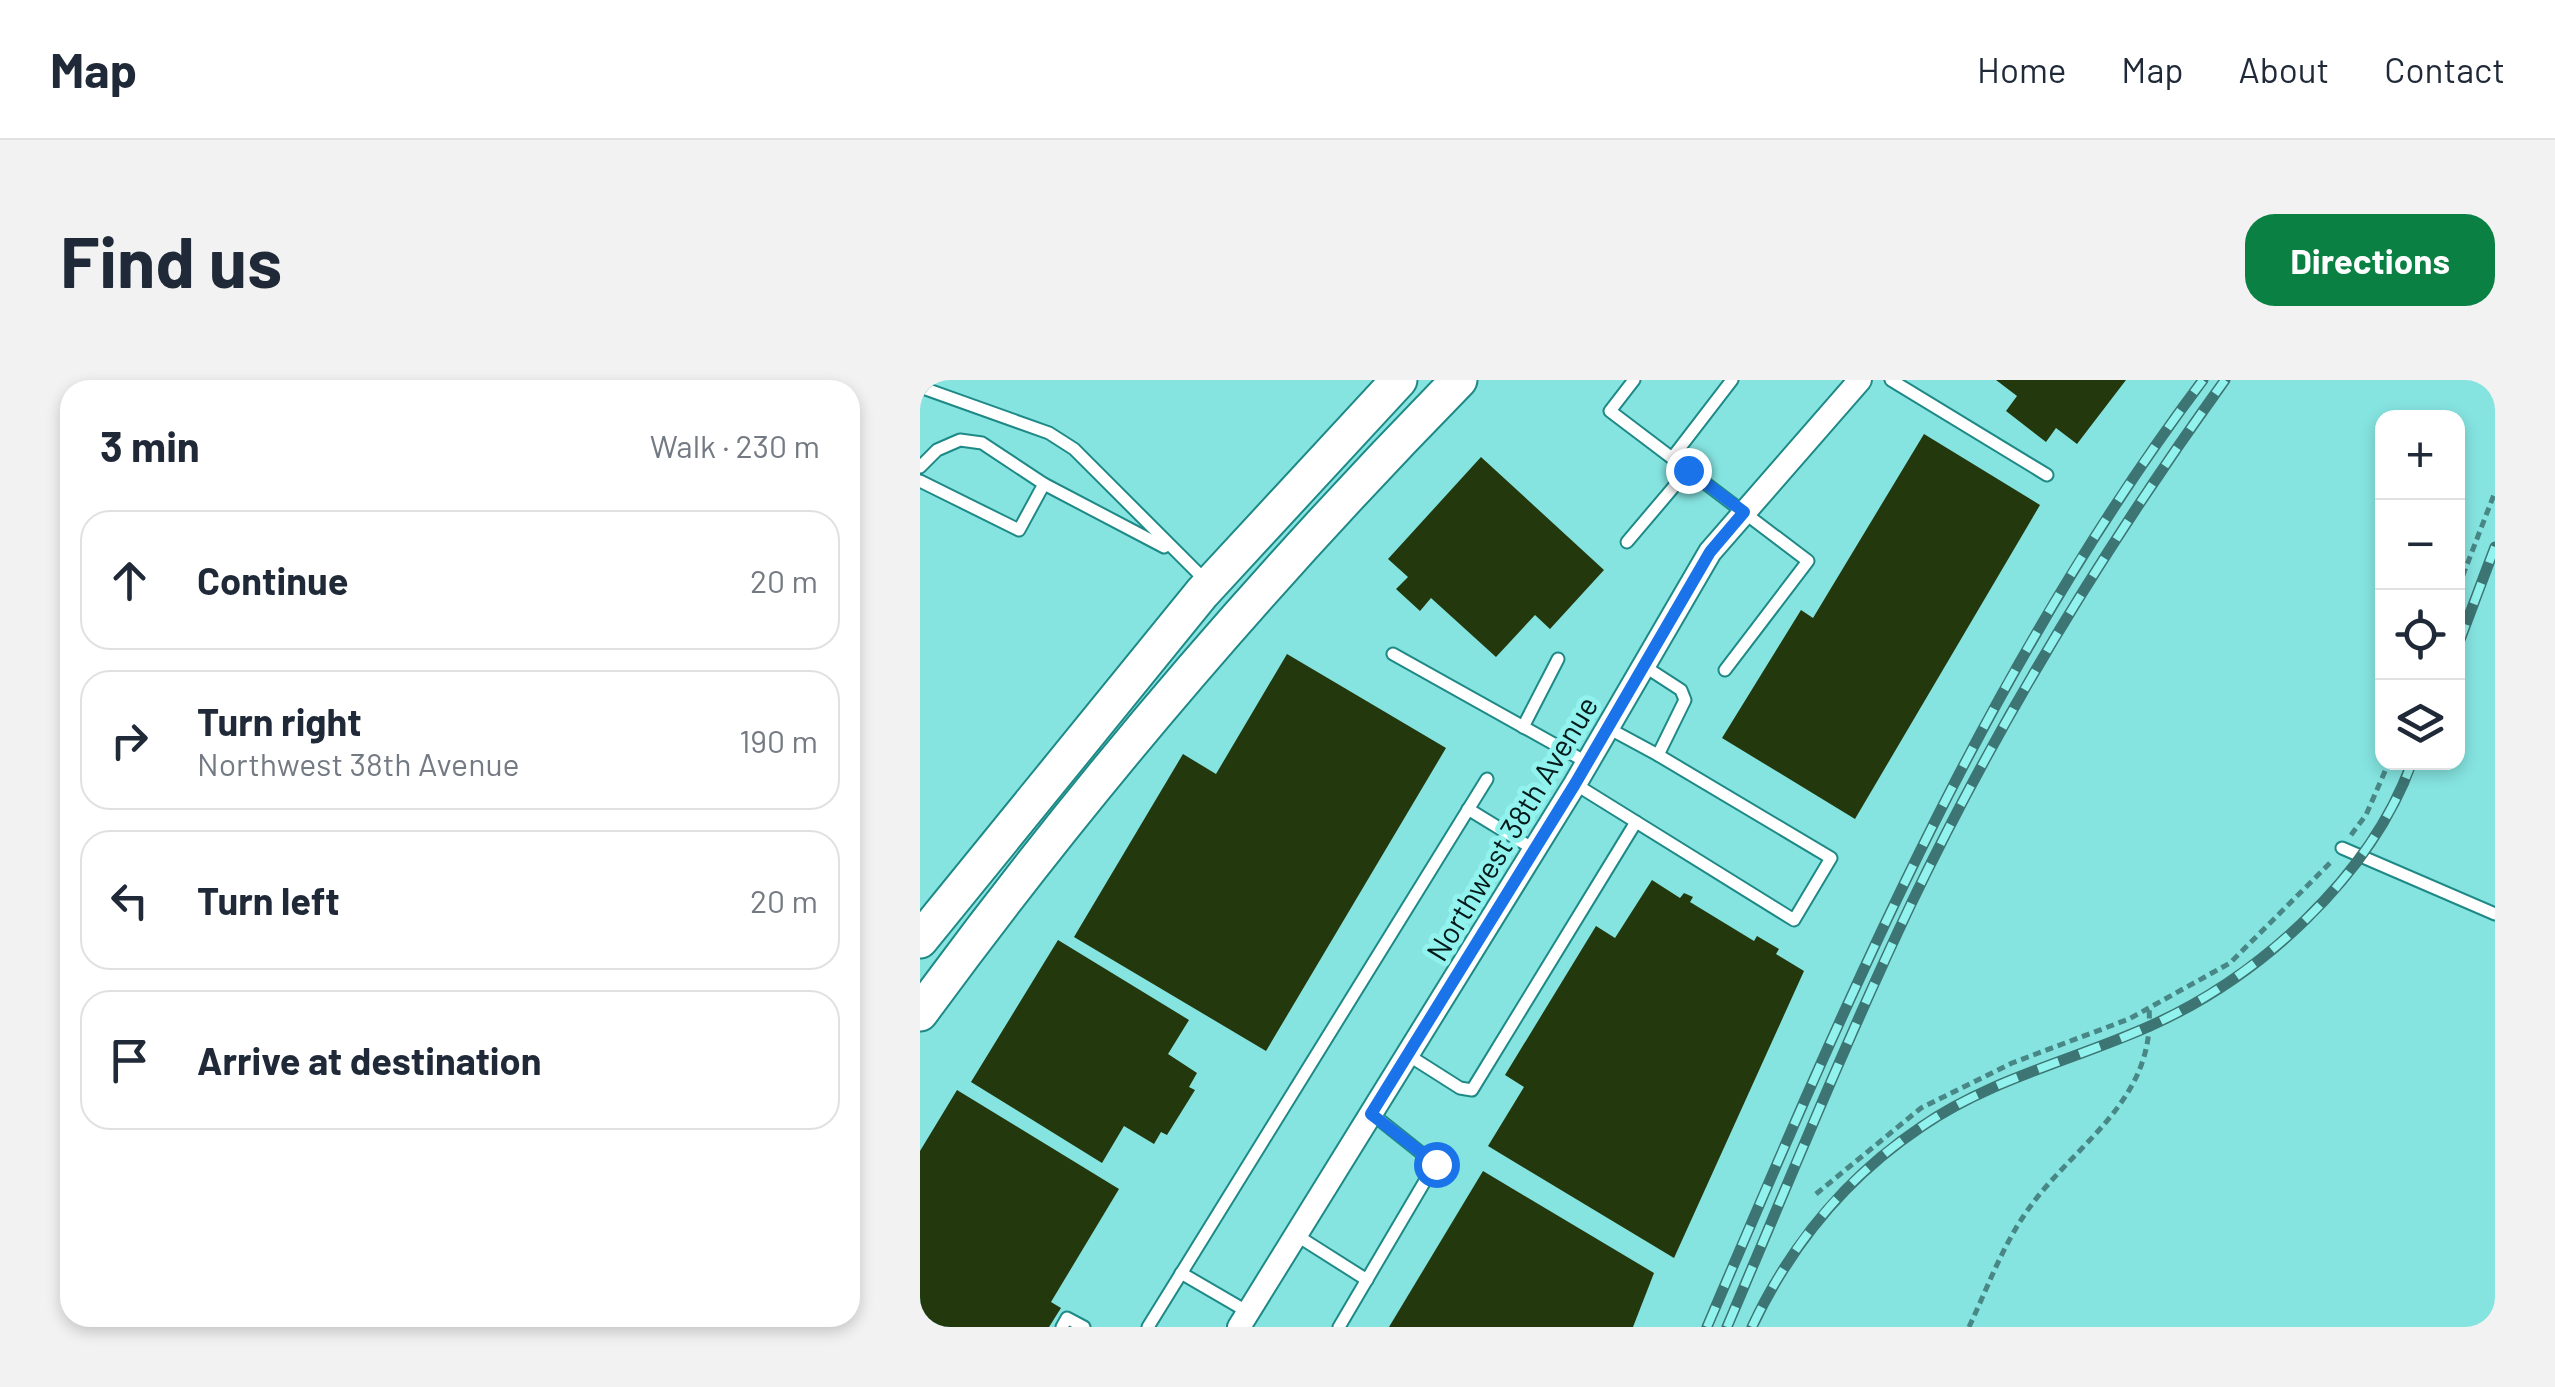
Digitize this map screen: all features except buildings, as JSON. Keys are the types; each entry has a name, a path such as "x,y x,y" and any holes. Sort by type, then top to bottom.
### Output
{"main road":[{"path":"920,940 1060,763 1211,584 1398,380"},
{"path":"920,1013 1159,712 1291,559 1459,380"}],"street":[{"name":"Northwest 38th Avenue","path":"1244,1320 1588,763 1710,552 1860,380"}],"lane":[{"path":"1634,380 1610,411 1808,562 1725,670"},
{"path":"1672,458 1732,380"},
{"path":"1891,380 2047,475"},
{"path":"920,387 1061,441 1093,466 1172,551 1211,584"},
{"path":"920,467 936,450 960,440 995,450 1044,484 1172,551"},
{"path":"1627,542 1688,470"},
{"path":"920,481 1020,530 1044,484"},
{"path":"1394,654 1588,763"},
{"path":"1523,727 1558,659"},
{"path":"1644,666 1680,690 1685,700 1658,755"},
{"path":"1575,784 1794,920 1831,858 1608,728"},
{"path":"1148,1327 1487,778"},
{"path":"1468,809 1535,850"},
{"path":"1408,1056 1460,1088 1472,1090 1636,822"},
{"path":"2342,848 2495,914"},
{"path":"1339,1327 1436,1164 1371,1114"},
{"path":"1296,1234 1368,1280"},
{"path":"1181,1273 1244,1320"},
{"path":"1062,1327 1067,1318 1084,1327"}],"path":[{"path":"2465,570 2495,492"},
{"path":"1816,1194 1921,1108 2012,1064 2149,1008 2230,963 2324,873 2366,815 2386,770"},
{"path":"1969,1327 2023,1217 2100,1134 2135,1079 2150,1046 2149,1008"}],"railway":[{"path":"1707,1327 1869,959 1988,719 2125,490 2203,380"},
{"path":"1727,1327 1863,1009 1980,768 2097,570 2225,380"},
{"path":"2465,626 2495,547"},
{"path":"1752,1327 1784,1268 1823,1215 1868,1168 1921,1127 1975,1096 2150,1026 2191,1005 2270,952 2339,884 2369,845 2408,770"}],"route":[{"path":"1436,1164 1371,1114 1575,784 1710,552 1744,512 1688,470"}]}
